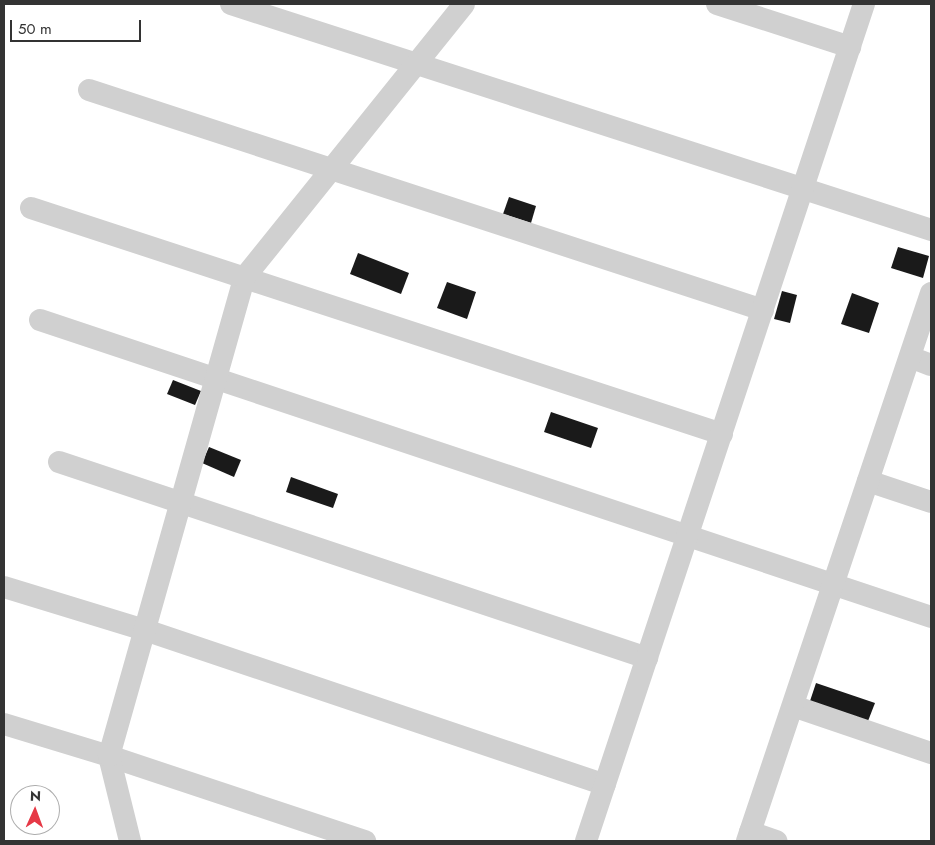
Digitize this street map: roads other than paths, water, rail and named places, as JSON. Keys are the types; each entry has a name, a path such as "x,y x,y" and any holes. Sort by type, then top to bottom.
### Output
{"street":[{"path":"231,4 931,230"},
{"path":"130,841 109,756 244,278 464,4"},
{"path":"717,4 850,47"},
{"path":"586,841 864,4"},
{"path":"89,90 762,310"},
{"path":"31,208 722,434"},
{"path":"776,841 749,837 931,293"},
{"path":"40,320 931,617"},
{"path":"910,357 931,364"},
{"path":"59,462 647,658"},
{"path":"868,481 931,502"},
{"path":"4,587 144,630 605,785"},
{"path":"793,706 931,753"},
{"path":"4,724 109,756 365,841"}]}
